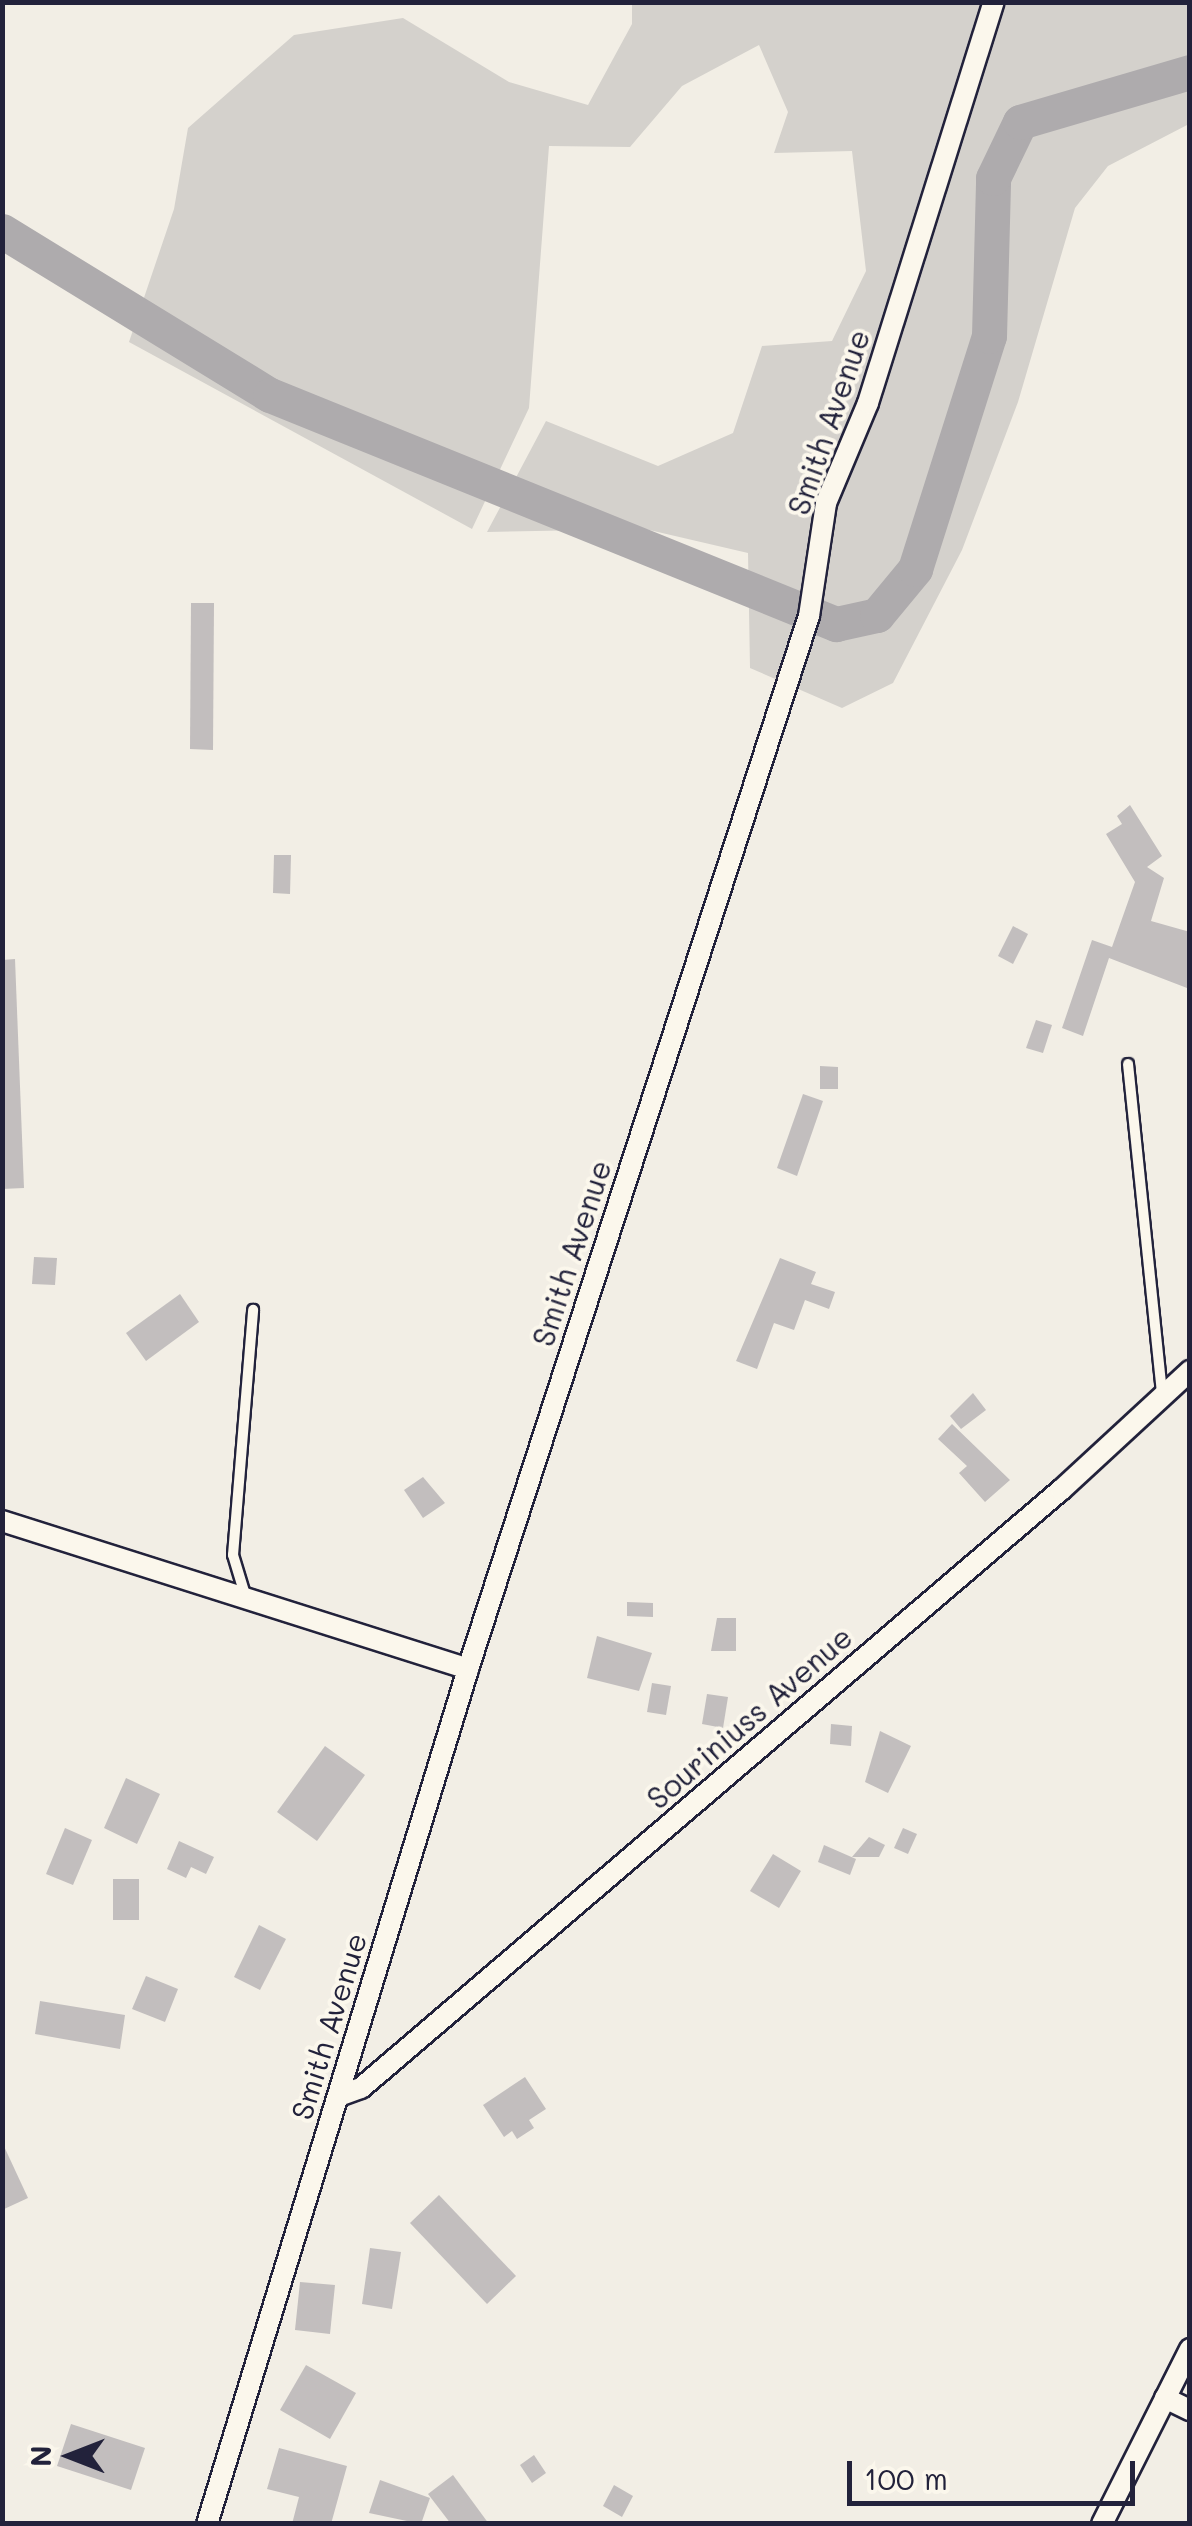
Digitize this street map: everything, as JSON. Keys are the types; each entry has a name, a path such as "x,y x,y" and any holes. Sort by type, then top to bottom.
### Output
{"street":[{"name":"Smith Avenue","path":"207,2524 468,1669 809,616 826,503 868,403 994,2"},
{"name":"Souriniuss Avenue","path":"338,2096 361,2088 406,2050 1061,1490 1190,1371"},
{"path":"2,1521 468,1669"},
{"path":"1102,2524 1190,2349"},
{"path":"1165,2398 1190,2410"}],"lane":[{"path":"1128,1064 1162,1394"},
{"path":"246,1598 233,1556 253,1310"}],"shaded area":[{"path":"632,3 1189,3 1189,124 1108,166 1075,208 1018,402 962,550 893,683 842,708 750,668 748,553 645,529 487,532 546,421 658,466 733,433 762,346 832,341 866,271 852,151 774,153 788,112 759,45 682,86 630,147 549,146 529,408 472,529 129,342 174,209 188,128 294,35 403,18 509,82 588,105 632,24"}],"building":[{"path":"191,603 214,603 213,750 190,749"},
{"path":"1130,805 1162,856 1147,867 1164,878 1151,921 1190,932 1190,980 1187,988 1109,958 1083,1036 1062,1028 1092,940 1112,947 1135,882 1106,834 1122,824 1117,816"},
{"path":"274,855 291,855 290,894 273,893"},
{"path":"1013,926 1028,934 1013,964 998,956"},
{"path":"15,959 24,1188 2,1189 2,960"},
{"path":"1036,1020 1052,1025 1043,1053 1026,1048"},
{"path":"820,1066 838,1067 838,1089 820,1089"},
{"path":"803,1094 823,1101 797,1176 777,1168"},
{"path":"34,1257 57,1258 55,1285 32,1284"},
{"path":"780,1258 816,1272 811,1284 835,1292 829,1309 805,1300 794,1330 774,1323 757,1369 736,1361"},
{"path":"180,1294 199,1322 146,1361 126,1333"},
{"path":"973,1393 986,1410 961,1429 950,1416"},
{"path":"952,1424 1010,1480 985,1502 959,1473 967,1466 938,1439"},
{"path":"423,1477 445,1503 423,1518 404,1490"},
{"path":"627,1602 653,1603 653,1617 627,1616"},
{"path":"717,1618 736,1618 736,1651 711,1651"},
{"path":"597,1636 652,1653 639,1691 587,1678"},
{"path":"652,1683 671,1686 666,1715 647,1712"},
{"path":"707,1694 728,1697 723,1728 702,1724"},
{"path":"831,1724 852,1726 851,1746 830,1744"},
{"path":"880,1731 911,1746 888,1793 865,1782"},
{"path":"325,1746 365,1775 317,1841 277,1812"},
{"path":"126,1778 160,1794 137,1844 104,1828"},
{"path":"65,1828 92,1840 73,1885 46,1874"},
{"path":"903,1828 917,1834 908,1854 894,1848"},
{"path":"869,1837 885,1845 879,1857 852,1857"},
{"path":"179,1841 214,1857 206,1874 191,1867 186,1878 167,1869"},
{"path":"824,1845 856,1859 850,1875 818,1862"},
{"path":"773,1854 801,1871 779,1908 750,1891"},
{"path":"113,1879 139,1879 139,1920 113,1920"},
{"path":"259,1925 286,1939 260,1990 234,1977"},
{"path":"146,1976 178,1989 165,2022 132,2009"},
{"path":"40,2001 125,2015 120,2049 35,2034"},
{"path":"525,2077 546,2109 529,2120 534,2128 517,2139 512,2131 504,2137 483,2105"},
{"path":"2,2142 28,2198 2,2210"},
{"path":"439,2195 516,2276 487,2304 410,2223"},
{"path":"370,2248 401,2252 392,2309 362,2304"},
{"path":"300,2282 335,2285 330,2334 295,2330"},
{"path":"306,2365 356,2393 330,2439 280,2410"},
{"path":"71,2424 145,2448 131,2490 57,2466"},
{"path":"279,2448 347,2466 331,2524 292,2524 299,2497 267,2489"},
{"path":"534,2455 546,2473 532,2483 520,2465"},
{"path":"453,2475 489,2524 451,2524 428,2494"},
{"path":"380,2480 430,2498 421,2524 369,2513"},
{"path":"614,2485 633,2496 622,2517 603,2506"}],"waterway":[{"path":"2,231 270,395 836,624 877,615 915,569 989,336 993,178 1020,122 1190,72"}]}
